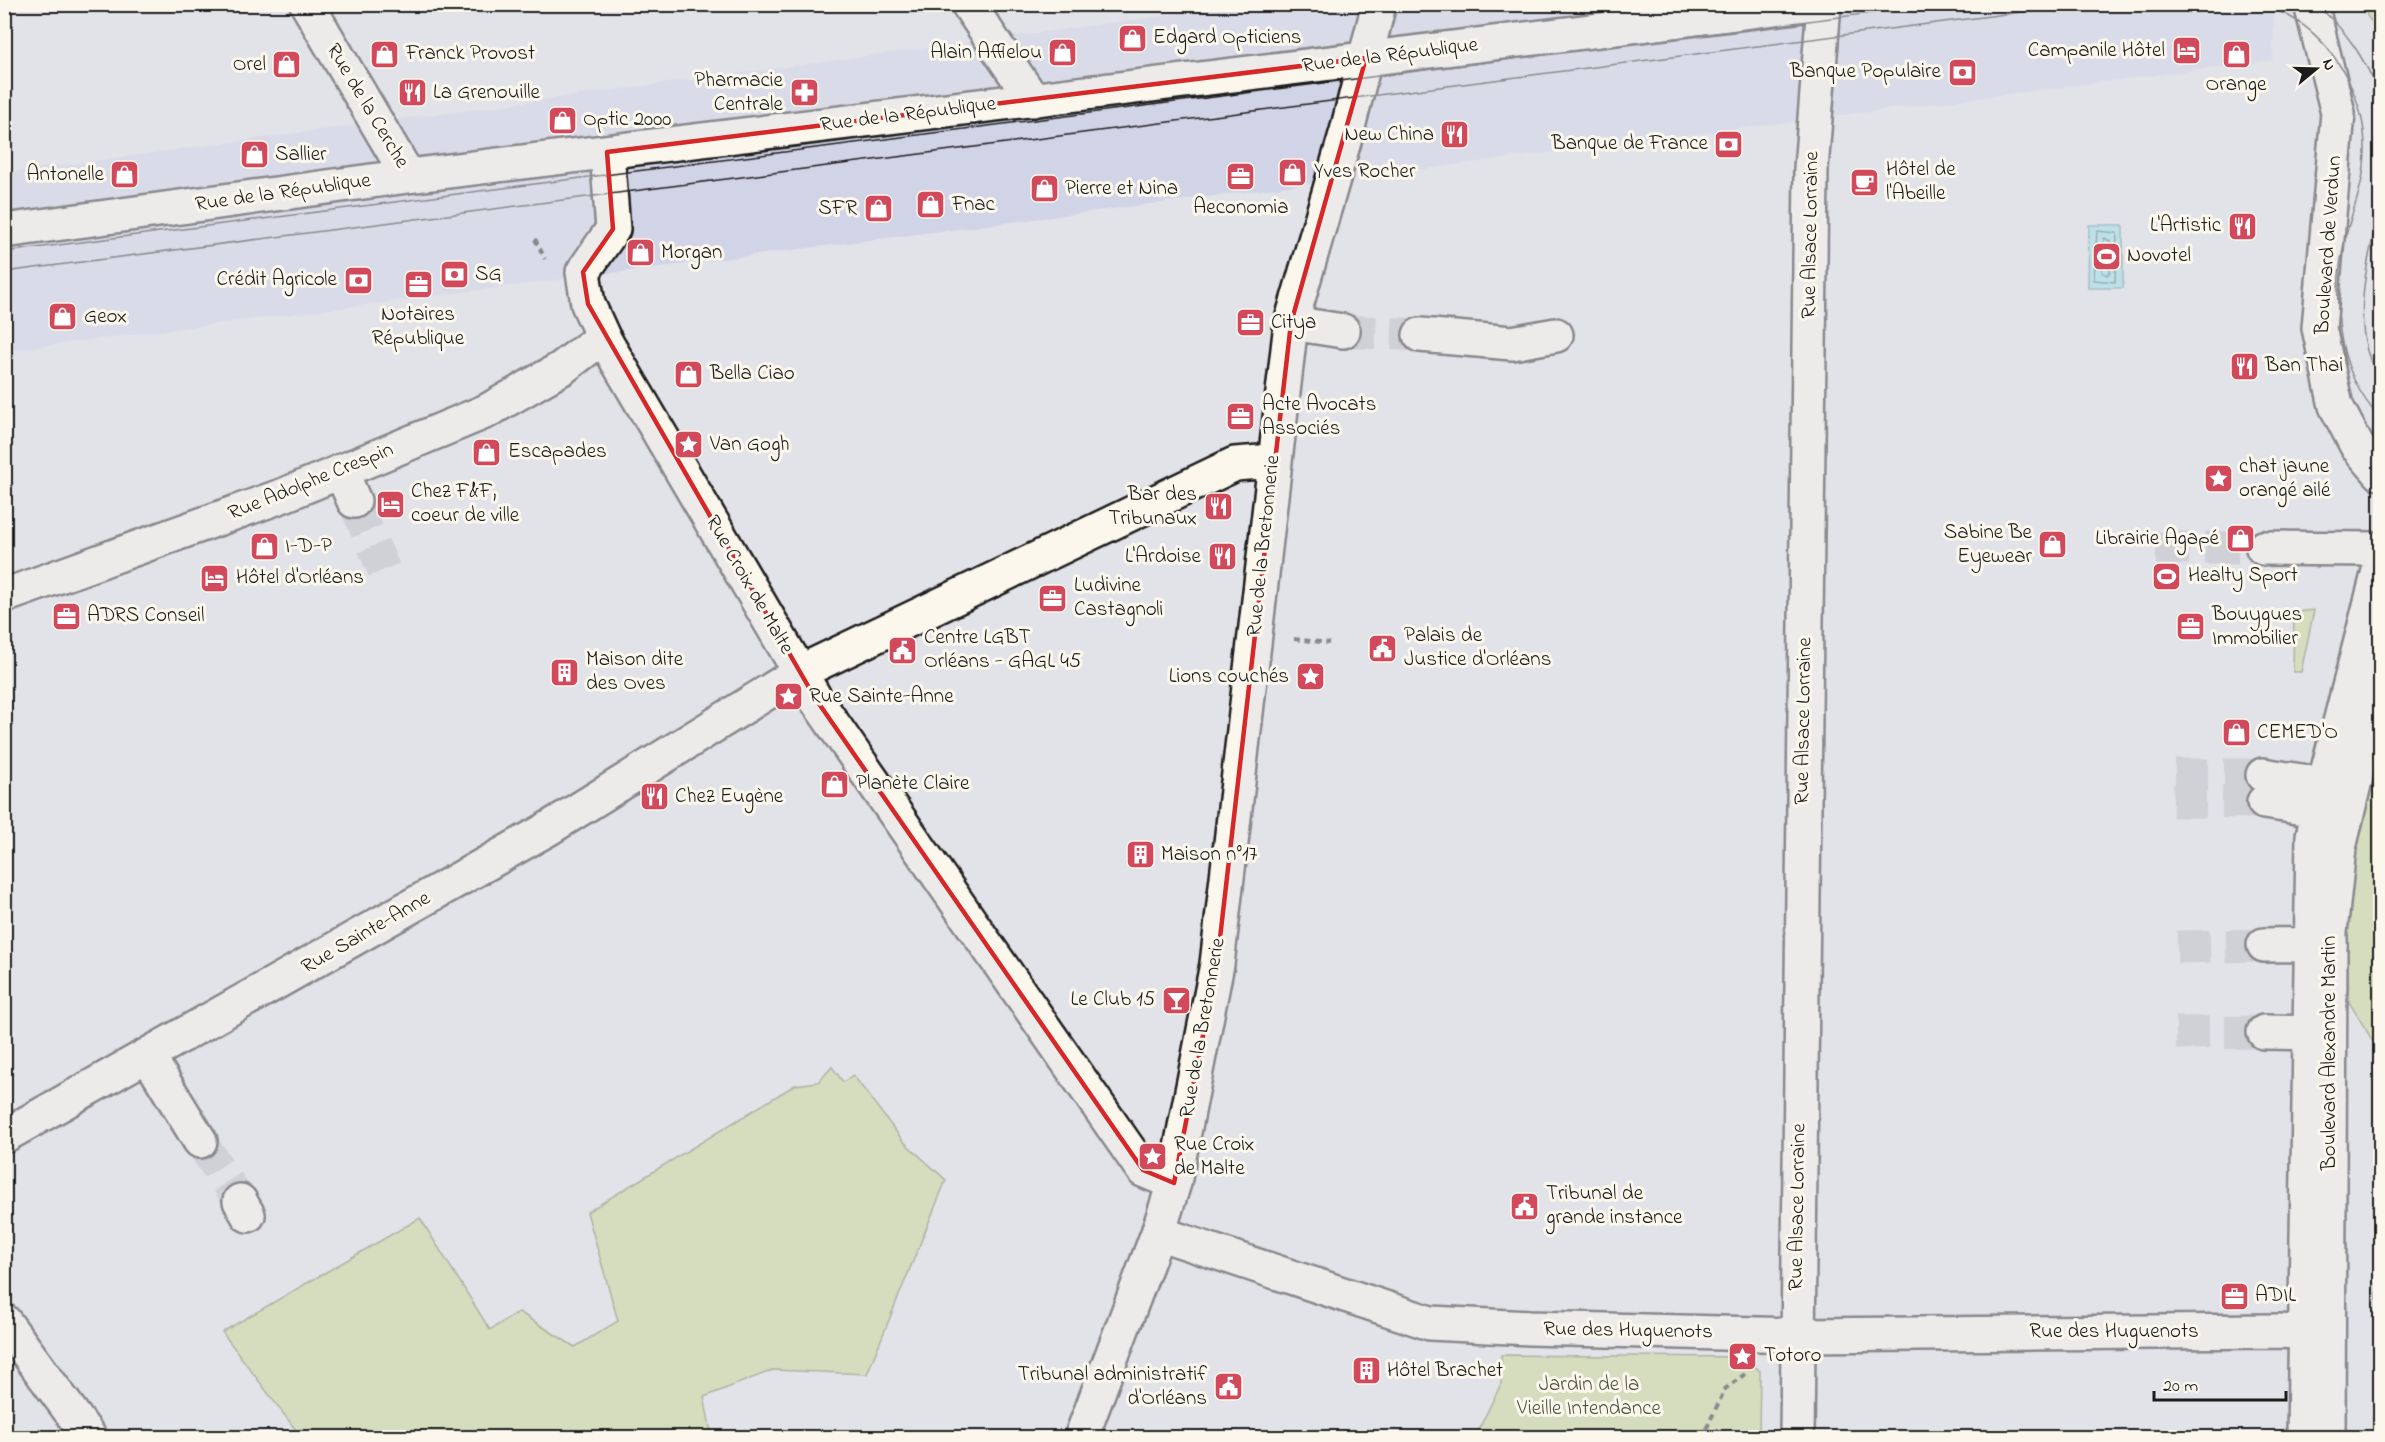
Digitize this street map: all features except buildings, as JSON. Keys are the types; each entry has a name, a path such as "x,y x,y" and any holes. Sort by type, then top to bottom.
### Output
{"street":[{"name":"Rue de la Cerche","path":"307,4 408,176"},
{"path":"968,4 1033,100"},
{"name":"Rue de la Bretonnerie","path":"1081,1437 1158,1233 1174,1183 1217,964 1290,323 1366,58 1379,4"},
{"name":"Rue de la République","path":"4,231 408,176 1812,4"},
{"name":"Rue Alsace Lorraine","path":"1797,1437 1811,169 1824,4"},
{"name":"Boulevard de Verdun","path":"2311,4 2338,113 2319,328 2336,406 2357,446 2380,473"},
{"name":"Rue Croix de Malte","path":"607,152 613,229 583,272 588,304 603,337 800,672 1143,1170 1174,1183"},
{"path":"1290,323 1343,331"},
{"path":"1420,335 1512,343 1556,335"},
{"name":"Rue Adolphe Crespin","path":"4,596 284,495 487,411 562,368 603,337"},
{"name":"Rue Sainte-Anne","path":"4,1136 546,830 800,672 1234,464 1273,461"},
{"path":"341,471 354,501"},
{"path":"2263,548 2380,549"},
{"path":"2263,788 2335,800 2380,567"},
{"name":"Boulevard Alexandre Martin","path":"2328,1437 2317,1334 2321,944 2339,848 2335,800 2380,674"},
{"path":"2264,945 2321,944"},
{"path":"2264,1032 2320,1033"},
{"path":"148,1056 200,1141"},
{"name":"Rue des Huguenots","path":"1158,1233 1430,1323 1797,1335 2268,1331 2317,1334"},
{"path":"4,1321 90,1437"},
{"path":"2304,1437 2317,1334"}],"path":[{"path":"1291,638 1329,644"},
{"path":"1702,1437 1725,1389 1750,1370"}],"highlighted area":[{"path":"1366,58 1291,323 1217,964 1174,1183 1143,1170 815,698 588,304 583,272 613,229 607,152"}],"shaded area":[{"path":"1243,5 2274,5 2273,60 5,351 4,173"}],"green space":[{"path":"2380,5 2380,33 2367,16 2365,6"},
{"path":"2314,610 2301,672 2293,672 2294,612"},
{"path":"2380,729 2380,1317 2377,1317 2374,1043 2349,1002 2347,939 2354,840"},
{"path":"832,1067 843,1082 853,1075 903,1141 946,1180 867,1374 773,1370 704,1397 712,1437 301,1437 222,1332 420,1218 490,1330 519,1312 575,1347 618,1321 587,1212 795,1085 818,1082"},
{"name":"Jardin de la Vieille Intendance","path":"1501,1355 1745,1357 1760,1371 1759,1437 1475,1437 1501,1384"}],"water":[{"name":"Novotel","path":"2089,225 2123,225 2123,288 2088,288"}],"tunnel":[{"path":"1343,331 1420,335"},
{"path":"354,501 384,570"},
{"path":"2156,548 2263,548"},
{"path":"2175,775 2263,775"},
{"path":"2173,801 2264,802"},
{"path":"2177,947 2264,945"},
{"path":"2176,1033 2264,1032"},
{"path":"200,1141 240,1201"}],"tram line":[{"path":"4,252 1941,4"},
{"path":"4,272 2084,4"},
{"path":"2257,4 2287,15 2306,27 2322,42 2348,79 2356,100 2365,144 2364,166 2360,190 2342,252 2338,303 2344,353 2364,398 2380,418"},
{"path":"2315,4 2346,35 2380,94"},
{"path":"2380,209 2370,250 2363,296 2365,340 2370,361 2380,379"}],"place":[{"name":"Edgard Opticiens","path":"1132,38"},
{"name":"Campanile Hôtel","path":"2186,51"},
{"name":"Alain Afflelou","path":"1063,53"},
{"name":"Franck Provost","path":"385,54"},
{"name":"Orange","path":"2236,54"},
{"name":"Orel","path":"287,65"},
{"name":"Banque Populaire","path":"1962,72"},
{"name":"La Grenouille","path":"412,93"},
{"name":"Pharmacie Centrale","path":"804,93"},
{"name":"Optic 2000","path":"562,120"},
{"name":"New China","path":"1455,135"},
{"name":"Banque de France","path":"1729,144"},
{"name":"Sallier","path":"254,155"},
{"name":"Yves Rocher","path":"1293,172"},
{"name":"Antonelle","path":"125,175"},
{"name":"Aeconomia","path":"1241,177"},
{"name":"Hôtel de l'Abeille","path":"1865,182"},
{"name":"Pierre et Nina","path":"1044,189"},
{"name":"Fnac","path":"931,205"},
{"name":"SFR","path":"878,209"},
{"name":"L'Artistic","path":"2242,226"},
{"name":"Morgan","path":"640,253"},
{"name":"Novotel","path":"2106,256"},
{"name":"SG","path":"454,275"},
{"name":"Crédit Agricole","path":"358,280"},
{"name":"Notaires République","path":"418,284"},
{"name":"Geox","path":"63,317"},
{"name":"Citya","path":"1250,323"},
{"name":"Ban Thai","path":"2244,366"},
{"name":"Bella Ciao","path":"689,374"},
{"name":"Acte Avocats Associés","path":"1241,417"},
{"name":"Van Gogh","path":"689,445"},
{"name":"Escapades","path":"487,452"},
{"name":"chat jaune orangé ailé","path":"2218,479"},
{"name":"Chez F&F, coeur de ville","path":"390,504"},
{"name":"Bar des Tribunaux","path":"1218,507"},
{"name":"Librairie Agapé","path":"2240,539"},
{"name":"Sabine Be Eyewear","path":"2053,545"},
{"name":"I-D-P","path":"264,547"},
{"name":"L'Ardoise","path":"1222,557"},
{"name":"Healty Sport","path":"2167,576"},
{"name":"Hôtel d'Orléans","path":"215,578"},
{"name":"Ludivine Castagnoli","path":"1053,598"},
{"name":"ADRS Conseil","path":"66,616"},
{"name":"Bouygues Immobilier","path":"2191,627"},
{"name":"Palais de Justice d'Orléans","path":"1383,648"},
{"name":"Centre LGBT Orléans - GAGL 45","path":"903,650"},
{"name":"Maison dite des Oves","path":"565,672"},
{"name":"Lions couchés","path":"1310,677"},
{"name":"Rue Sainte-Anne","path":"788,697"},
{"name":"CEMED'O","path":"2236,733"},
{"name":"Planète Claire","path":"835,784"},
{"name":"Chez Eugène","path":"654,797"},
{"name":"Maison n°17","path":"1140,855"},
{"name":"Le Club 15","path":"1176,1000"},
{"name":"Rue Croix de Malte","path":"1153,1157"},
{"name":"Tribunal de grande instance","path":"1525,1206"},
{"name":"ADIL","path":"2234,1296"},
{"name":"Totoro","path":"1743,1356"},
{"name":"Hôtel Brachet","path":"1366,1371"},
{"name":"Tribunal administratif d'Orléans","path":"1228,1387"}]}
